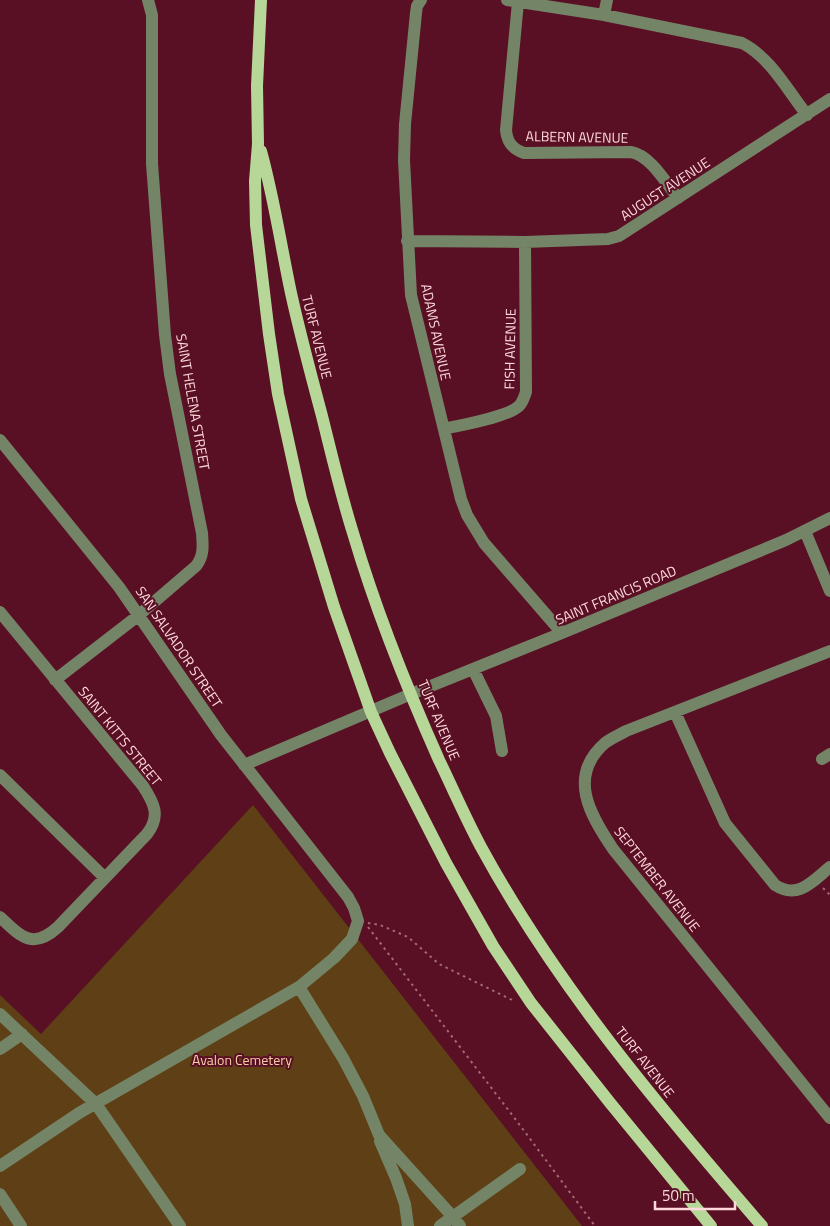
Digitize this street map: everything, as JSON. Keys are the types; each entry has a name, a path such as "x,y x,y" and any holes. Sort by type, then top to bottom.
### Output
{"main road":[{"name":"TURF AVENUE","path":"261,0 257,86 258,144 254,180 256,225 263,291 278,394 301,499 316,551 371,712 446,863 493,946 531,1003 711,1226"},
{"name":"TURF AVENUE","path":"258,144 268,177 300,332 353,534 380,614 411,694 450,784 481,847 540,943 606,1038 678,1128 762,1226"}],"street":[{"name":"SAINT HELENA STREET","path":"56,680 139,615 202,559 202,533 170,374 166,335 152,164 152,15 148,0"},
{"name":"ADAMS AVENUE","path":"421,0 417,6 416,13 405,124 404,160 407,241 414,310 461,499 474,528 484,543 562,633"},
{"path":"604,15 607,0"},
{"path":"512,1 604,15 742,43 764,58 807,115"},
{"name":"ALBERN AVENUE","path":"512,1 506,130 510,145 524,153 631,152 639,154 650,163 678,198"},
{"name":"AUGUST AVENUE","path":"407,241 525,242 608,239 619,236 830,99"},
{"name":"FISH AVENUE","path":"444,430 508,413 520,405 524,399 526,392 525,242"},
{"name":"SAN SALVADOR STREET","path":"0,440 91,551 139,615 244,765 348,897 358,921 352,939 334,958 299,987"},
{"name":"SAINT FRANCIS ROAD","path":"371,712 805,531 830,518"},
{"path":"805,531 830,591"},
{"name":"SAINT KITTS STREET","path":"0,612 143,786 155,808 155,822 152,827 53,932 41,939 26,938 0,917"},
{"name":"SEPTEMBER AVENUE","path":"830,651 626,731 607,741 593,755 589,764 586,773 585,796 598,826 612,849 830,1118"},
{"path":"473,669 496,716 502,751"},
{"path":"244,765 371,712"},
{"path":"674,712 725,823 775,886 782,890 798,890 830,868"},
{"path":"0,775 105,878"},
{"path":"0,1166 79,1113 299,987 364,1096 379,1135 380,1145 398,1182 405,1204 408,1226"},
{"path":"0,1014 96,1104 180,1226"},
{"path":"0,1048 22,1034"},
{"path":"379,1135 456,1221"},
{"path":"440,1226 456,1221 520,1169"},
{"path":"398,1182 420,1181"},
{"path":"0,1194 21,1226"}],"path":[{"path":"531,1003 510,999 455,973 439,964 408,937 380,925 363,922 516,1120 595,1226"}],"green space":[{"name":"Avalon Cemetery","path":"253,805 582,1226 0,1226 0,995 41,1034"}]}
